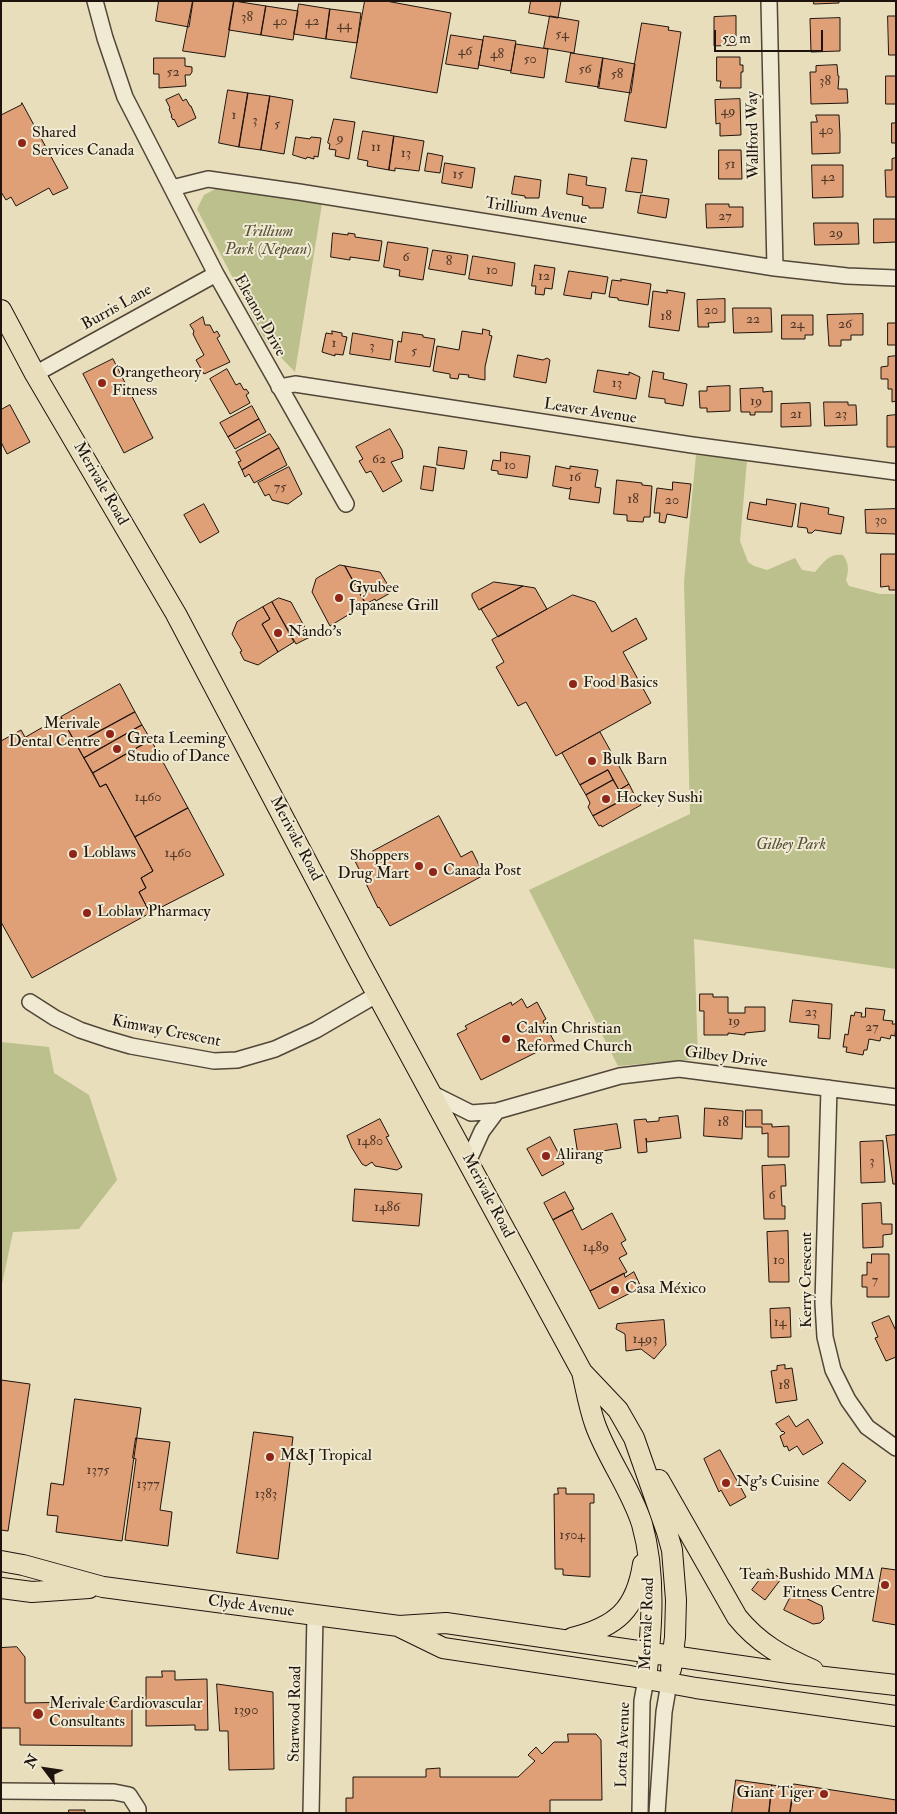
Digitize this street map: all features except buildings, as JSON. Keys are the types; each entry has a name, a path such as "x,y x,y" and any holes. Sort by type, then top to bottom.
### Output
{"main road":[{"name":"Merivale Road","path":"1,310 35,374 176,614 582,1372 595,1424 642,1523 651,1587 649,1652 646,1679"},
{"name":"Merivale Road","path":"582,1372 618,1410 634,1438 662,1513 672,1550 676,1600 673,1656 669,1683 896,1716"},
{"path":"634,1438 737,1617 753,1636 772,1650 826,1676"},
{"path":"565,1640 600,1630 614,1621 625,1609 637,1592 646,1545"},
{"name":"Clyde Avenue","path":"1,1561 23,1565 103,1588 398,1626 446,1623 673,1656"},
{"name":"Clyde Avenue","path":"1,1588 32,1592 103,1588"},
{"name":"Clyde Avenue","path":"398,1626 443,1648 669,1683"},
{"name":"Merivale Road","path":"673,1656 789,1673 896,1685"}],"street":[{"name":"Eleanor Drive","path":"95,1 125,97 216,274 346,504"},
{"name":"Wallford Way","path":"768,1 775,268"},
{"name":"Trillium Avenue","path":"172,188 208,179 309,193 775,268 847,276 896,278"},
{"name":"Burris Lane","path":"35,374 216,274"},
{"name":"Leaver Avenue","path":"279,387 295,384 682,444 896,472"},
{"name":"Kimway Crescent","path":"30,1002 55,1018 80,1030 107,1039 131,1046 214,1061 237,1060 275,1049 316,1030 378,994"},
{"name":"Gilbey Drive","path":"431,1093 471,1113 497,1110 620,1076 678,1069 896,1097"},
{"name":"Kerry Crescent","path":"829,1088 823,1303 825,1338 833,1370 848,1400 867,1427 896,1448"},
{"path":"468,1162 482,1131 497,1110"},
{"name":"Starwood Road","path":"311,1813 315,1616"},
{"name":"Lotta Avenue","path":"640,1813 642,1701 646,1679"},
{"path":"657,1813 664,1712 669,1683"},
{"path":"1,1791 114,1792 129,1795 138,1809 138,1813"}],"green space":[{"name":"Trillium Park (Nepean)","path":"219,187 322,204 295,372 266,342 197,209 204,195"},
{"name":"Gilbey Park","path":"696,455 747,460 740,541 748,562 767,570 795,558 802,570 815,572 830,557 843,555 847,564 846,580 849,586 880,594 896,594 896,969 694,939 698,1059 618,1066 529,890 690,814 684,582"},
{"path":"1,1042 49,1047 54,1073 89,1095 117,1180 79,1229 13,1232 1,1289"}],"place":[{"name":"Shared Services Canada","path":"22,143"},
{"name":"Orangetheory Fitness","path":"102,383"},
{"name":"Gyubee Japanese Grill","path":"339,598"},
{"name":"Nando's","path":"278,633"},
{"name":"Food Basics","path":"573,684"},
{"name":"Merivale Dental Centre","path":"110,734"},
{"name":"Greta Leeming Studio of Dance","path":"117,749"},
{"name":"Bulk Barn","path":"592,761"},
{"name":"Hockey Sushi","path":"606,799"},
{"name":"Loblaws","path":"73,854"},
{"name":"Shoppers Drug Mart","path":"419,866"},
{"name":"Canada Post","path":"433,872"},
{"name":"Loblaw Pharmacy","path":"87,913"},
{"name":"Calvin Christian Reformed Church","path":"506,1039"},
{"name":"Alirang","path":"546,1156"},
{"name":"Casa México","path":"615,1290"},
{"name":"M&J Tropical","path":"270,1457"},
{"name":"Ng's Cuisine","path":"726,1483"},
{"name":"Team Bushido MMA Fitness Centre","path":"885,1585"},
{"name":"Merivale Cardiovascular Consultants","path":"38,1714"},
{"name":"Giant Tiger","path":"824,1794"}]}
